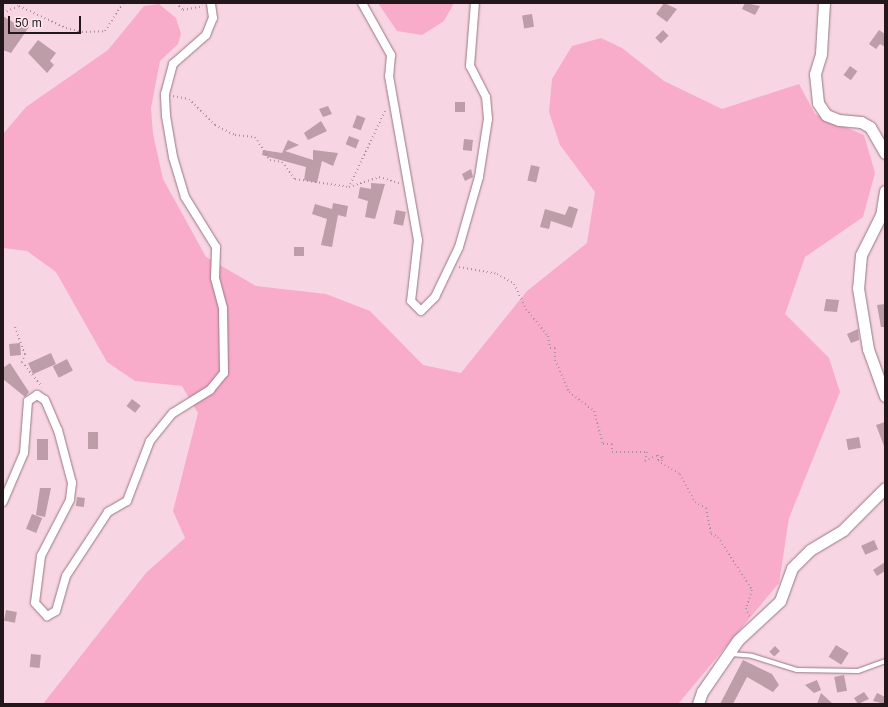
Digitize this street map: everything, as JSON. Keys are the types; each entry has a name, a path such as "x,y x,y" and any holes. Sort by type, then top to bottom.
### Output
{"main road":[{"path":"824,3 821,54 815,74 818,103 826,115 861,122 870,127 885,153"},
{"path":"885,192 881,215 861,255 858,288 868,349 885,396"},
{"path":"698,704 728,653 751,625 780,601 792,568 810,550 843,530 885,488"}],"street":[{"path":"3,502 24,453 28,401 37,395 45,400 58,430 72,483 70,500 42,556 35,603 47,616 56,611 66,576 108,512 127,501 150,441 173,413 210,390 224,373 223,308 216,278 216,247 185,197 173,157 166,94 173,64 206,35 214,18 211,3"},
{"path":"362,3 391,55 389,76 418,240 411,301 416,308 421,311 435,297 451,265 466,227 479,177 488,118 486,97 470,66 475,3"}],"lane":[{"path":"728,653 752,656 797,670 858,671 885,661"}],"path":[{"path":"3,13 19,6 66,28 82,32 105,31 123,3"},
{"path":"176,3 183,10 211,3"},
{"path":"166,94 189,99 215,125 235,135 255,137 270,160 282,162 295,179 350,187 379,177 408,184"},
{"path":"350,187 386,104"},
{"path":"451,265 497,274 514,284 526,309 548,336 550,348 555,348 555,360 569,392 594,411 603,444 612,444 612,452 647,452 645,461 658,455 658,461 663,456 661,463 680,474 695,502 706,508 711,534 718,538 752,590 746,608 751,625"},
{"path":"15,327 24,354 22,362 42,387 37,395"}],"shaded area":[{"path":"378,3 454,3 444,21 422,35 397,31"},
{"path":"159,4 176,18 181,34 178,44 160,61 151,108 153,134 163,179 206,257 256,286 326,294 370,311 423,365 461,373 527,291 587,243 595,192 560,145 549,112 552,79 572,46 601,38 622,48 664,81 722,109 799,84 815,114 864,135 875,173 863,217 805,257 785,314 829,358 840,392 789,518 779,583 678,704 43,704 146,573 185,538 173,511 198,413 182,386 135,381 107,362 56,272 27,251 3,248 3,134 26,107 108,50 144,6"}],"building":[{"path":"664,3 677,9 667,22 656,14"},
{"path":"745,3 760,6 755,15 742,9"},
{"path":"532,14 534,27 524,28 522,16"},
{"path":"3,16 19,26 22,22 29,27 11,53 3,50"},
{"path":"663,30 669,36 661,43 655,38"},
{"path":"879,30 885,34 885,47 880,44 876,49 869,44"},
{"path":"38,40 56,53 50,61 54,65 47,73 28,53"},
{"path":"850,66 857,71 851,80 844,75"},
{"path":"455,102 465,102 465,112 455,112"},
{"path":"328,106 332,114 323,117 319,109"},
{"path":"357,115 365,118 361,130 352,127"},
{"path":"321,121 327,131 308,140 304,133"},
{"path":"349,136 359,140 356,148 346,144"},
{"path":"464,139 473,140 472,151 463,150"},
{"path":"288,140 299,145 285,151 313,160 313,150 338,153 333,166 322,161 317,183 304,180 306,167 262,155 263,150 282,153"},
{"path":"531,165 540,167 536,183 527,181"},
{"path":"471,169 473,177 465,181 462,174"},
{"path":"371,183 385,184 375,219 365,217 368,201 358,198 360,187 371,189"},
{"path":"333,203 348,206 346,217 338,215 332,247 321,245 327,219 312,214 315,204 332,209"},
{"path":"569,206 578,209 572,228 551,221 549,229 540,227 545,209 565,215"},
{"path":"396,210 406,212 403,226 393,224"},
{"path":"294,247 304,247 304,256 294,256"},
{"path":"826,299 839,300 837,312 824,311"},
{"path":"885,304 885,327 881,327 877,305"},
{"path":"858,329 859,340 851,343 847,334"},
{"path":"20,343 21,355 10,356 9,344"},
{"path":"51,353 56,364 33,374 28,363"},
{"path":"67,359 73,371 59,378 53,366"},
{"path":"10,363 29,392 25,397 3,379 3,368"},
{"path":"132,399 141,406 135,413 126,406"},
{"path":"885,422 885,446 884,446 876,425"},
{"path":"88,432 98,432 98,449 88,449"},
{"path":"859,437 861,448 848,450 846,439"},
{"path":"37,439 48,439 48,460 37,460"},
{"path":"40,488 51,488 45,517 36,515"},
{"path":"77,497 85,498 84,507 76,506"},
{"path":"32,514 42,518 36,533 26,529"},
{"path":"874,540 878,549 865,555 861,546"},
{"path":"885,562 885,571 877,576 873,570"},
{"path":"6,610 17,612 15,623 4,621"},
{"path":"836,645 849,653 841,665 829,657"},
{"path":"775,646 780,651 774,657 769,652"},
{"path":"31,654 41,655 40,668 30,667"},
{"path":"743,660 772,674 779,685 773,692 747,677 733,704 720,704"},
{"path":"844,675 847,691 837,693 834,677"},
{"path":"817,680 821,690 814,693 805,685"},
{"path":"864,692 869,699 858,704 854,698"},
{"path":"821,693 833,704 817,704"},
{"path":"877,693 885,697 885,704 873,701"}]}
